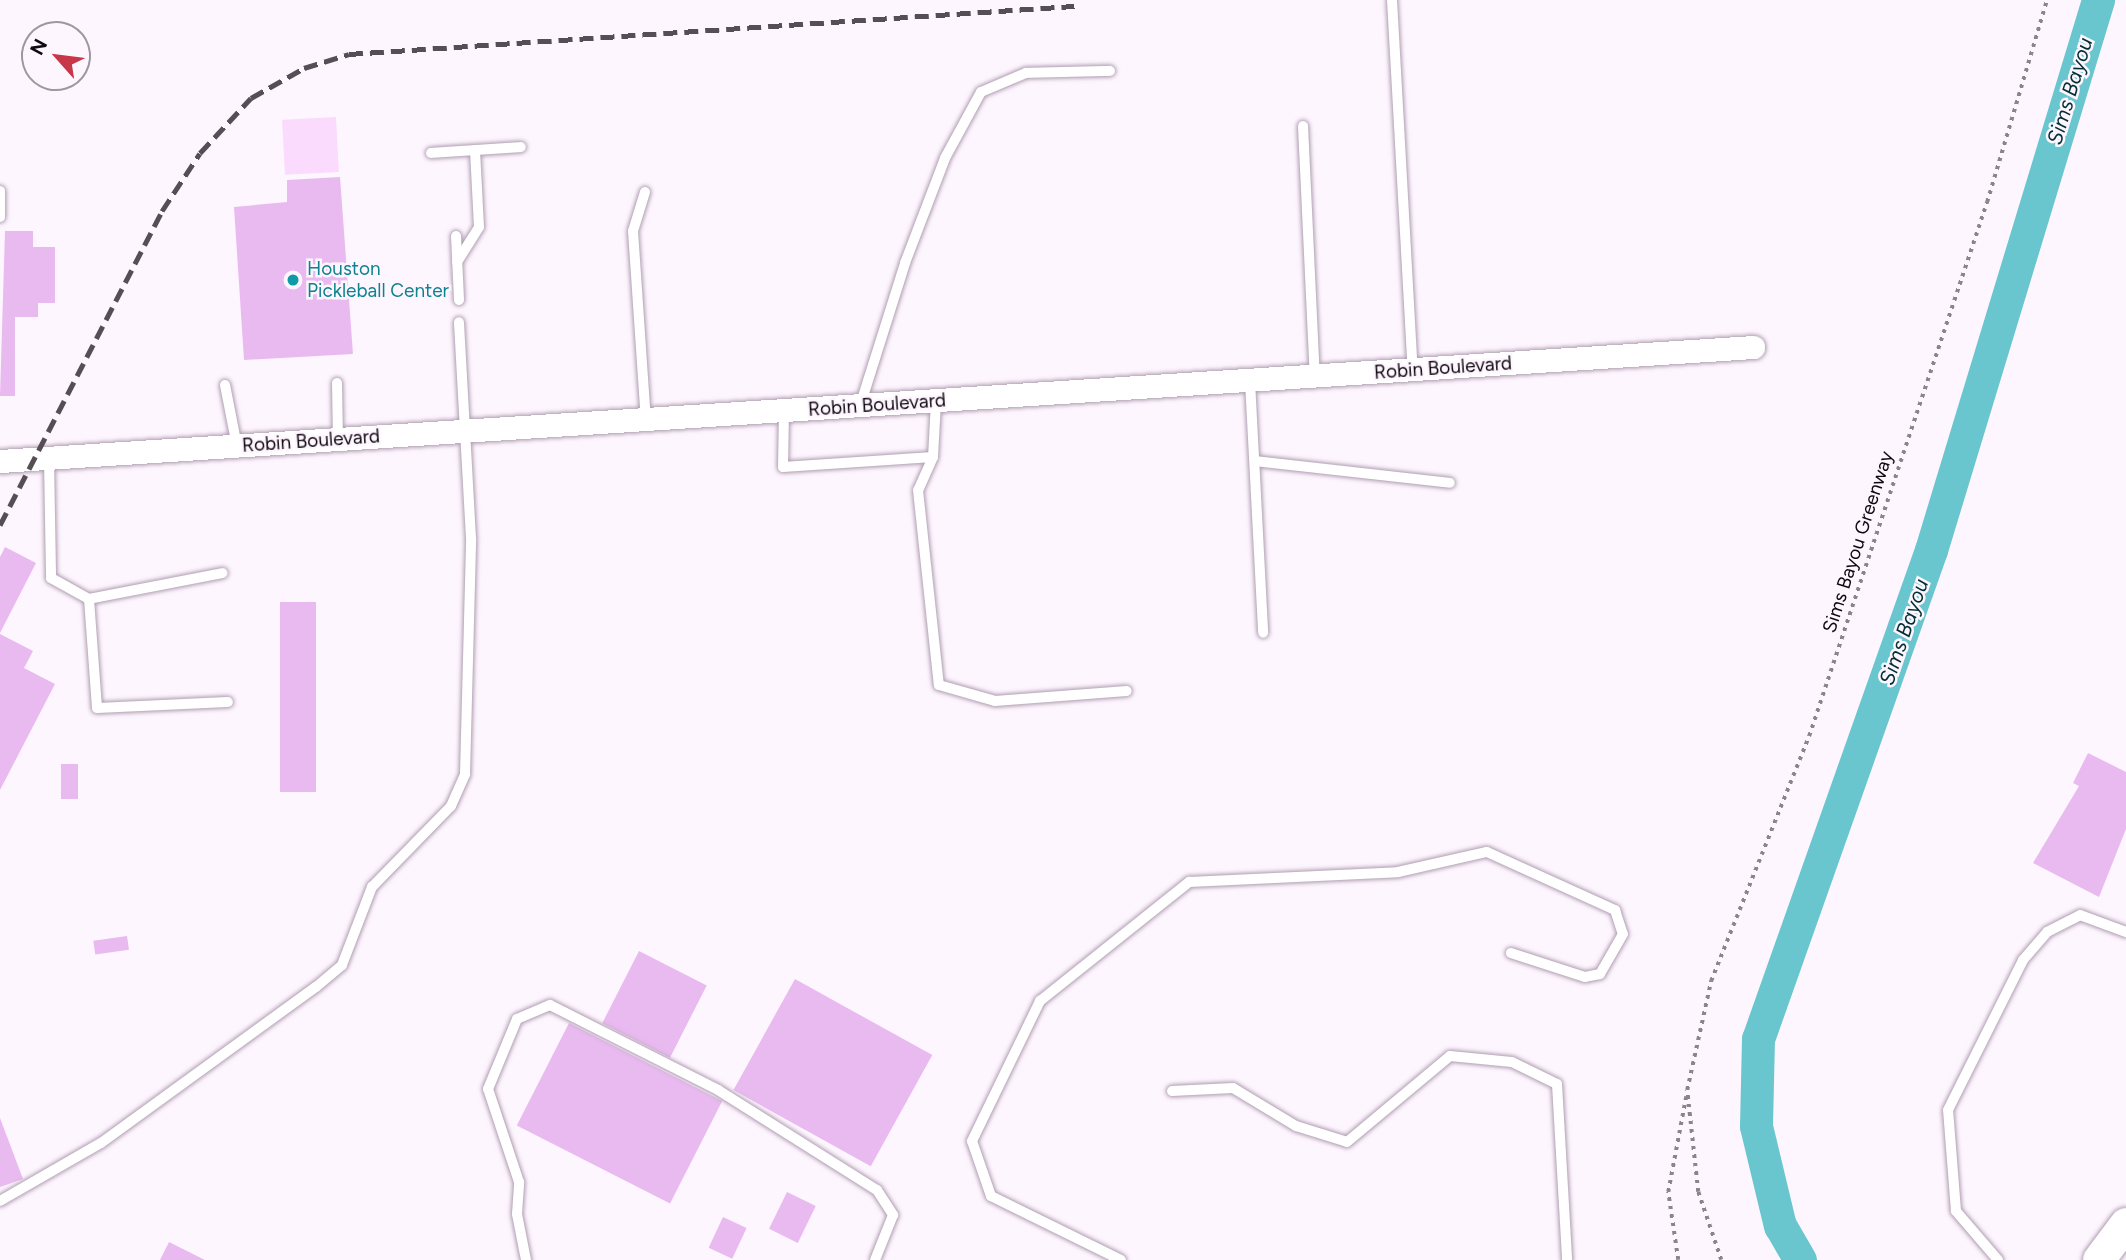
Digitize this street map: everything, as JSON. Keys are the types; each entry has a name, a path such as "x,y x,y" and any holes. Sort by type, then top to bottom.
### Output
{"main road":[{"path":"2099,1260 2126,1224"}],"street":[{"name":"Robin Boulevard","path":"0,461 1753,347"}],"lane":[{"path":"1392,0 1413,371"},
{"path":"860,406 905,263 974,103 1002,80 1026,73 1110,71"},
{"path":"1303,126 1315,377"},
{"path":"431,153 521,147"},
{"path":"457,262 478,227 475,150"},
{"path":"0,191 0,217"},
{"path":"645,192 633,231 646,419"},
{"path":"456,236 459,300"},
{"path":"0,1201 101,1143 316,987 342,965 372,887 451,806 465,774 471,538 461,432 459,322"},
{"path":"1250,381 1263,633"},
{"path":"337,383 338,440"},
{"path":"225,385 237,446"},
{"path":"936,401 933,457 918,489 939,685 995,701 1127,691"},
{"path":"785,411 783,467 933,457"},
{"path":"50,459 51,578 89,599 223,573"},
{"path":"1255,461 1450,483"},
{"path":"89,599 97,708 228,702"},
{"path":"1121,1260 991,1196 972,1141 1040,1001 1189,882 1398,873 1488,852 1615,910 1623,934 1600,974 1585,977 1511,953"},
{"path":"1998,1260 1956,1211 1948,1110 2024,960 2047,932 2080,915 2125,928"},
{"path":"526,1260 517,1214 519,1182 488,1089 517,1019 550,1005 718,1090 877,1190 893,1214 875,1260"},
{"path":"1172,1091 1233,1088 1296,1126 1347,1142 1450,1056 1513,1062 1557,1084 1567,1260"}],"path":[{"name":"Sims Bayou Greenway","path":"1678,1260 1668,1192 1711,981 1778,821 1809,736 1987,202 2047,0"},
{"name":"Sims Bayou Greenway","path":"1687,1090 1698,1192 1721,1260"}],"shaded area":[{"path":"336,117 339,172 285,175 282,120"}],"building":[{"name":"Houston Pickleball Center","path":"340,177 353,354 244,360 234,207 287,202 287,180"},
{"path":"5,231 33,231 33,247 55,247 55,303 38,303 38,317 15,317 15,396 0,396"},
{"path":"5,547 36,563 0,633 0,557"},
{"path":"280,602 316,602 316,792 280,792"},
{"path":"0,634 33,651 24,668 55,684 0,790"},
{"path":"2088,753 2126,772 2126,829 2099,897 2033,863 2079,786 2073,783"},
{"path":"61,764 78,764 78,799 61,799"},
{"path":"127,936 129,950 95,955 93,941"},
{"path":"639,951 707,986 670,1058 602,1023"},
{"path":"795,979 932,1055 871,1166 733,1090"},
{"path":"569,1023 722,1101 670,1204 517,1125"},
{"path":"0,1118 23,1179 0,1187"},
{"path":"787,1192 816,1206 798,1243 769,1229"},
{"path":"723,1217 747,1228 732,1259 709,1248"},
{"path":"169,1242 205,1260 160,1260"}],"waterway":[{"name":"Sims Bayou","path":"1800,1260 1780,1226 1756,1126 1758,1039 1931,550 2098,0"}],"railway":[{"path":"0,525 162,211 200,153 251,98 304,68 349,54 1074,6"}],"place":[{"name":"Houston Pickleball Center","path":"293,280"}]}
